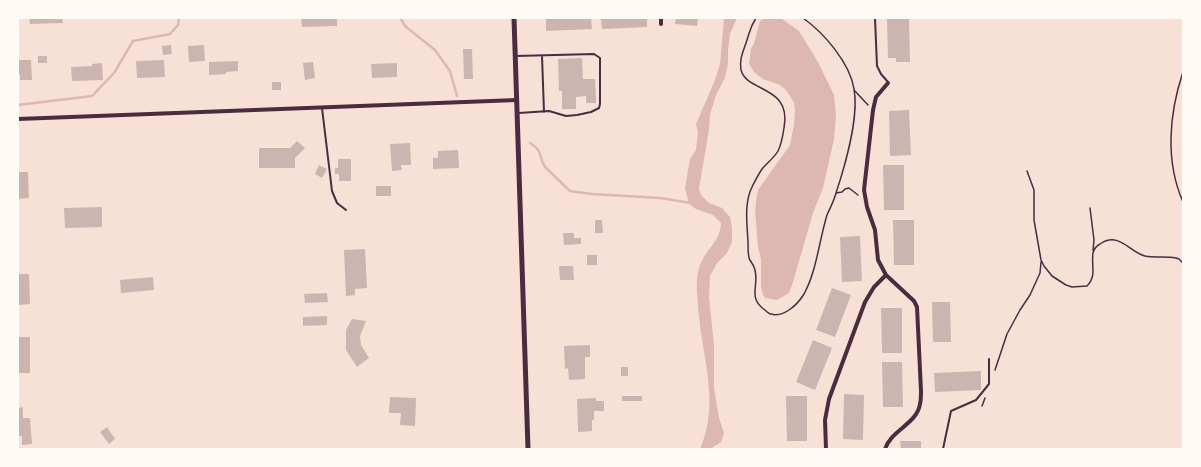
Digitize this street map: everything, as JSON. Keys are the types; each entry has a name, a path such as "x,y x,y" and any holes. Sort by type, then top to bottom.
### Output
{"street":[{"path":"514,18 528,449"},
{"path":"660,18 661,24"},
{"path":"885,449 890,438 914,417 918,411 921,391 917,307 914,301 886,275 878,260 875,230 865,199 864,190 873,110 876,97 888,83"},
{"path":"18,119 517,100"},
{"path":"826,449 825,420 829,399 865,302 874,287 886,275"}],"lane":[{"path":"875,18 877,66 888,83"},
{"path":"516,56 594,54 600,58 599,108 591,112 566,116 549,111 517,113"},
{"path":"542,56 544,112"},
{"path":"322,108 332,191 337,203 346,210"},
{"path":"943,449 951,411 976,400 989,384 989,359"}],"path":[{"path":"756,18 749,28 746,43 741,56 741,70 750,81 777,98 786,114 784,130 778,151 762,169 751,188 748,199 749,259 756,275 755,297 759,306 771,314 785,313 791,309 803,295 818,257 827,216 836,193 850,143 854,118 854,90 850,75 833,46 804,18"},
{"path":"1183,72 1175,98 1172,139 1172,158 1175,179 1183,202"},
{"path":"854,90 873,110"},
{"path":"995,370 1007,334 1030,295 1040,274 1041,260 1034,220 1034,190 1027,171"},
{"path":"836,193 850,188 865,199"},
{"path":"1041,260 1048,272 1059,281 1072,287 1084,286 1088,284 1093,276 1094,240 1090,208"},
{"path":"1093,252 1096,246 1102,242 1114,240 1125,244 1142,255 1176,258 1183,263"},
{"path":"982,406 986,396"}],"shaded area":[{"path":"724,18 737,18 730,34 728,64 725,78 716,95 710,115 709,130 699,188 701,195 709,203 722,208 730,217 732,228 732,242 727,253 717,263 710,276 709,297 714,345 714,388 719,418 724,433 721,442 712,449 700,449 706,431 709,413 709,396 708,378 700,324 697,279 701,263 719,234 721,223 713,215 696,209 689,204 685,188 690,159 696,150 698,132 696,124 715,80 720,64"},
{"path":"764,18 782,19 799,31 818,62 834,95 836,116 834,139 823,188 813,213 793,282 789,293 777,300 765,298 763,295 761,286 761,259 758,247 755,211 758,190 790,145 795,110 794,102 786,90 780,85 763,79 754,72 749,64 751,49 760,21"}],"building":[{"path":"29,18 62,18 63,23 30,24"},
{"path":"301,18 337,18 337,26 302,27"},
{"path":"546,18 591,18 592,29 546,31"},
{"path":"601,18 647,18 647,27 602,29"},
{"path":"676,18 698,18 697,26 675,24"},
{"path":"909,18 910,62 896,62 896,58 888,58 887,19"},
{"path":"171,45 172,54 163,55 162,46"},
{"path":"204,45 205,61 189,62 188,46"},
{"path":"463,49 472,49 473,79 464,79"},
{"path":"38,56 47,56 47,63 38,63"},
{"path":"582,58 583,79 595,79 596,103 586,103 586,96 576,97 576,109 562,109 562,91 559,91 558,59"},
{"path":"18,60 31,60 32,80 20,80 20,74 18,74"},
{"path":"164,60 165,77 137,78 136,61"},
{"path":"238,61 238,71 226,72 226,74 209,75 209,62"},
{"path":"313,62 315,78 305,80 303,63"},
{"path":"102,63 103,80 72,81 71,67 92,66 92,64"},
{"path":"397,63 397,77 372,78 371,64"},
{"path":"272,82 281,82 281,90 272,90"},
{"path":"909,110 911,155 890,156 889,111"},
{"path":"297,141 305,148 295,158 295,168 259,168 259,148 290,148"},
{"path":"410,143 411,165 401,165 402,170 392,171 390,144"},
{"path":"458,150 459,168 433,169 433,158 438,158 438,151"},
{"path":"338,159 351,159 351,181 339,181 339,174 335,174 335,168 338,168"},
{"path":"319,165 327,169 322,178 315,174"},
{"path":"883,165 904,165 904,210 884,210"},
{"path":"18,172 28,172 29,198 18,199"},
{"path":"376,186 391,186 391,196 376,196"},
{"path":"102,207 102,227 65,228 64,208"},
{"path":"595,220 602,220 603,233 595,233"},
{"path":"893,220 914,220 914,265 894,265"},
{"path":"563,233 574,233 574,238 581,238 581,244 564,245"},
{"path":"860,236 862,281 842,282 840,237"},
{"path":"365,249 367,288 355,289 355,295 346,296 344,250"},
{"path":"587,255 597,255 597,265 587,265"},
{"path":"559,266 573,266 574,280 560,280"},
{"path":"18,274 29,274 30,304 18,305"},
{"path":"153,277 154,290 121,293 120,280"},
{"path":"832,288 851,295 835,337 816,330"},
{"path":"327,293 328,302 305,303 304,294"},
{"path":"932,302 950,302 951,342 933,342"},
{"path":"881,308 902,308 902,353 882,353"},
{"path":"327,316 327,325 303,326 303,317"},
{"path":"352,319 366,321 360,336 361,345 369,358 357,367 346,350 346,330"},
{"path":"18,337 30,337 30,373 18,373"},
{"path":"813,340 832,348 815,390 796,382"},
{"path":"590,345 590,357 585,357 585,379 569,380 568,368 565,369 564,346"},
{"path":"882,362 902,362 903,407 883,407"},
{"path":"621,367 628,367 628,376 621,376"},
{"path":"981,371 981,390 935,392 934,373"},
{"path":"844,394 864,395 863,440 843,439"},
{"path":"622,396 642,396 642,401 622,401"},
{"path":"786,396 807,396 807,441 787,441"},
{"path":"390,397 416,398 415,426 400,425 401,413 389,413"},
{"path":"596,398 596,401 604,401 604,411 594,411 592,431 578,432 577,399"},
{"path":"23,407 23,418 30,418 32,444 22,445 22,436 18,436 18,408"},
{"path":"107,427 115,439 109,444 100,432"},
{"path":"900,441 921,441 921,449 901,449"}],"waterway":[{"path":"18,105 92,96 114,73 133,41 170,34 178,25 179,18"},
{"path":"401,19 405,26 435,50 450,71 457,96"},
{"path":"530,143 538,149 545,167 570,191 592,194 660,198 691,203"}]}
